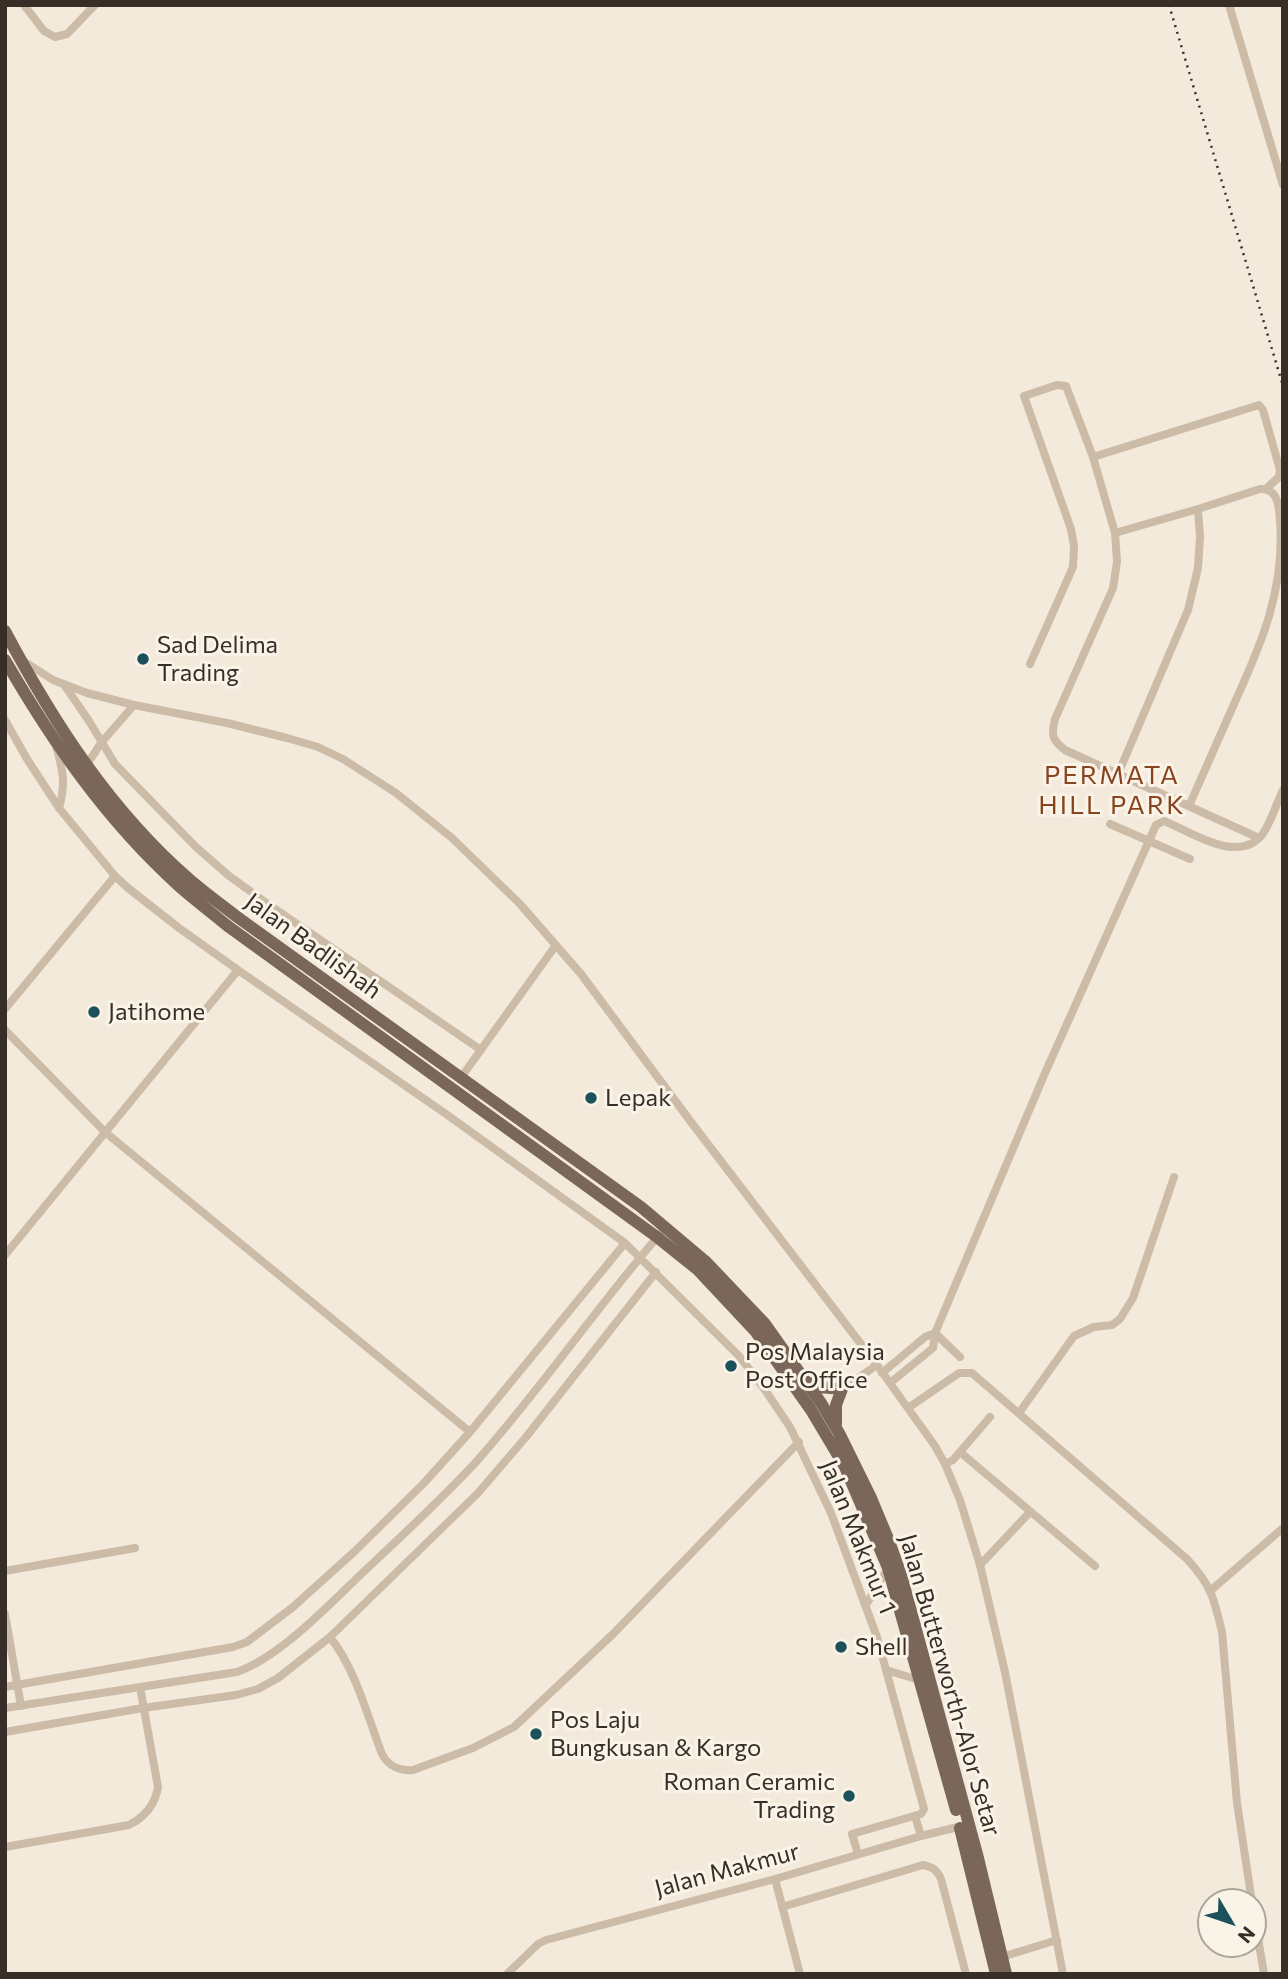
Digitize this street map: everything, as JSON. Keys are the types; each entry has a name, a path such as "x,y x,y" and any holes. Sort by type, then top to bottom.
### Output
{"main road":[{"name":"Jalan Badlishah","path":"5,631 59,726 86,766 149,839 189,879 240,919 666,1226"},
{"name":"Jalan Badlishah","path":"5,660 54,741 104,808 179,887 229,927 657,1237"},
{"name":"Jalan Butterworth-Alor Setar","path":"666,1226 705,1261 765,1324 836,1428 871,1498 902,1578 964,1825 996,1974"},
{"name":"Jalan Butterworth-Alor Setar","path":"657,1237 696,1269 771,1351 845,1467 888,1568 1006,1974"},
{"path":"807,1382 819,1387 842,1389 836,1405 836,1428"}],"street":[{"path":"24,5 44,32 55,37 67,34 94,6"},
{"path":"1228,5 1283,185"},
{"path":"1030,664 1073,567 1074,546 1071,529 1024,396 1057,385 1066,386 1093,457 1115,533 1117,562 1113,588 1055,719 1053,737 1065,750 1259,838"},
{"path":"1093,457 1259,405 1263,410 1280,470 1279,477 1267,488 1115,533"},
{"path":"1189,806 1254,660 1275,597 1280,520 1277,499 1267,488"},
{"path":"1118,774 1188,610 1198,568 1198,509"},
{"path":"20,659 65,686 134,705 287,738 317,747 343,759 396,793 452,838 520,904 581,974 890,1383 945,1464 960,1500 980,1565 1005,1672 1063,1974"},
{"path":"65,686 115,764 196,847 265,902 481,1050"},
{"path":"86,766 134,705"},
{"name":"Jalan Makmur 1","path":"5,720 59,808 116,876 179,928 446,1114 625,1243 738,1356 763,1387 799,1442 831,1513 866,1605 886,1670 924,1809 921,1814 915,1816"},
{"path":"54,741 63,771 64,791 59,808"},
{"path":"890,1383 933,1348 935,1333 1045,1073 1156,825 1164,821 1214,844 1226,847 1241,846 1259,838 1264,832 1283,790"},
{"path":"1110,824 1190,859"},
{"path":"5,1009 116,876"},
{"path":"453,1090 556,945"},
{"path":"5,1255 238,970"},
{"path":"5,1030 104,1132 470,1432"},
{"path":"1018,1413 1074,1336 1094,1327 1112,1325 1120,1319 1137,1287 1174,1177"},
{"path":"5,1708 237,1672 252,1667 269,1656 315,1618 477,1460 548,1376 666,1226"},
{"path":"5,1687 233,1647 247,1642 293,1607 424,1483 470,1432 625,1243"},
{"path":"5,1732 236,1695 258,1689 285,1672 330,1637 458,1515 526,1437 656,1272"},
{"path":"935,1333 960,1357"},
{"path":"842,1389 935,1333"},
{"path":"908,1408 959,1373 969,1372 977,1376 1186,1559 1203,1577 1222,1632 1237,1802 1250,1888"},
{"path":"945,1464 953,1460 989,1417"},
{"path":"330,1637 354,1679 382,1754 389,1763 406,1771 413,1770 472,1748 514,1727 531,1712 613,1634 799,1442"},
{"path":"960,1452 1095,1566"},
{"path":"980,1565 1030,1512"},
{"path":"1210,1591 1283,1528"},
{"path":"5,1571 135,1548"},
{"path":"866,1605 888,1568"},
{"path":"5,1614 21,1706"},
{"path":"886,1670 919,1680"},
{"path":"5,1847 129,1825 140,1820 149,1810 158,1787 140,1687"},
{"path":"858,1854 852,1834 915,1816 921,1836"},
{"name":"Jalan Makmur","path":"507,1974 538,1944 546,1940 964,1825"},
{"path":"782,1907 923,1865 931,1866 941,1879 966,1974"},
{"path":"775,1879 800,1974"},
{"path":"1002,1957 1057,1940"}],"railway":[{"path":"1169,5 1283,386"}],"place":[{"name":"Sad Delima Trading","path":"143,659"},
{"name":"Jatihome","path":"94,1012"},
{"name":"Lepak","path":"591,1098"},
{"name":"Pos Malaysia Post Office","path":"731,1366"},
{"name":"Shell","path":"841,1647"},
{"name":"Pos Laju Bungkusan & Kargo","path":"536,1734"},
{"name":"Roman Ceramic Trading","path":"849,1796"}],"district":[{"name":"PERMATA HILL PARK","path":"1112,790"}]}
